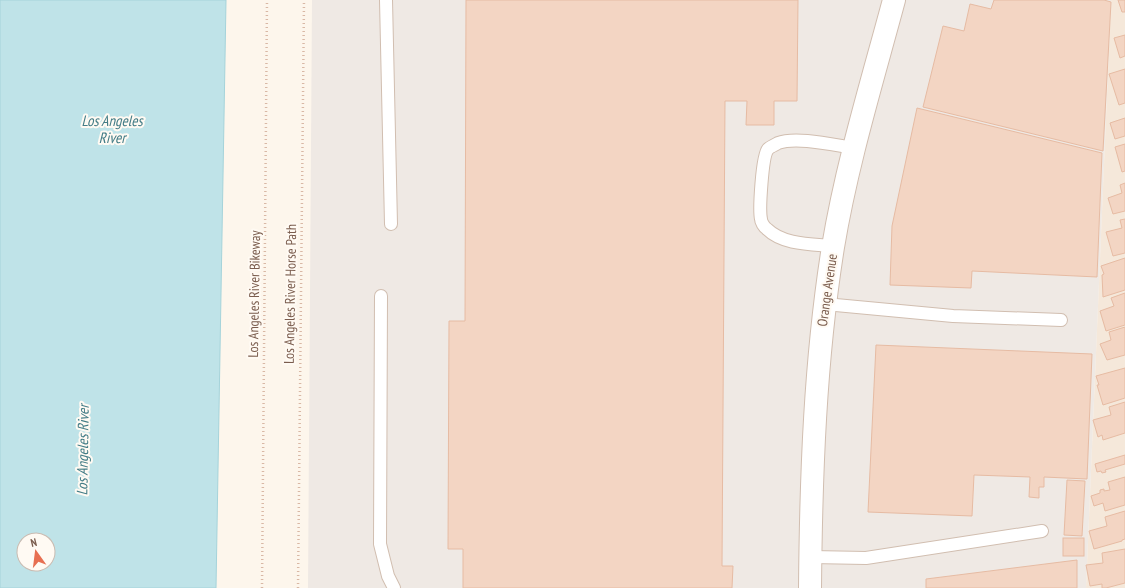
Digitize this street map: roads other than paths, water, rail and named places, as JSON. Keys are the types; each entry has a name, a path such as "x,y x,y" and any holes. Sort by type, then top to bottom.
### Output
{"street":[{"name":"Orange Avenue","path":"810,588 814,431 825,304 833,246 845,183 894,0"}],"lane":[{"path":"386,0 390,224"},
{"path":"833,246 792,242 776,237 765,228 760,219 762,169 765,154 768,149 779,143 790,140 818,142 854,148"},
{"path":"381,296 380,544 388,576 394,588"},
{"path":"825,304 953,316 1061,320"},
{"path":"811,557 866,558 1042,531"}],"water":[{"name":"Los Angeles River","path":"0,0 226,0 216,588 0,588"}]}
